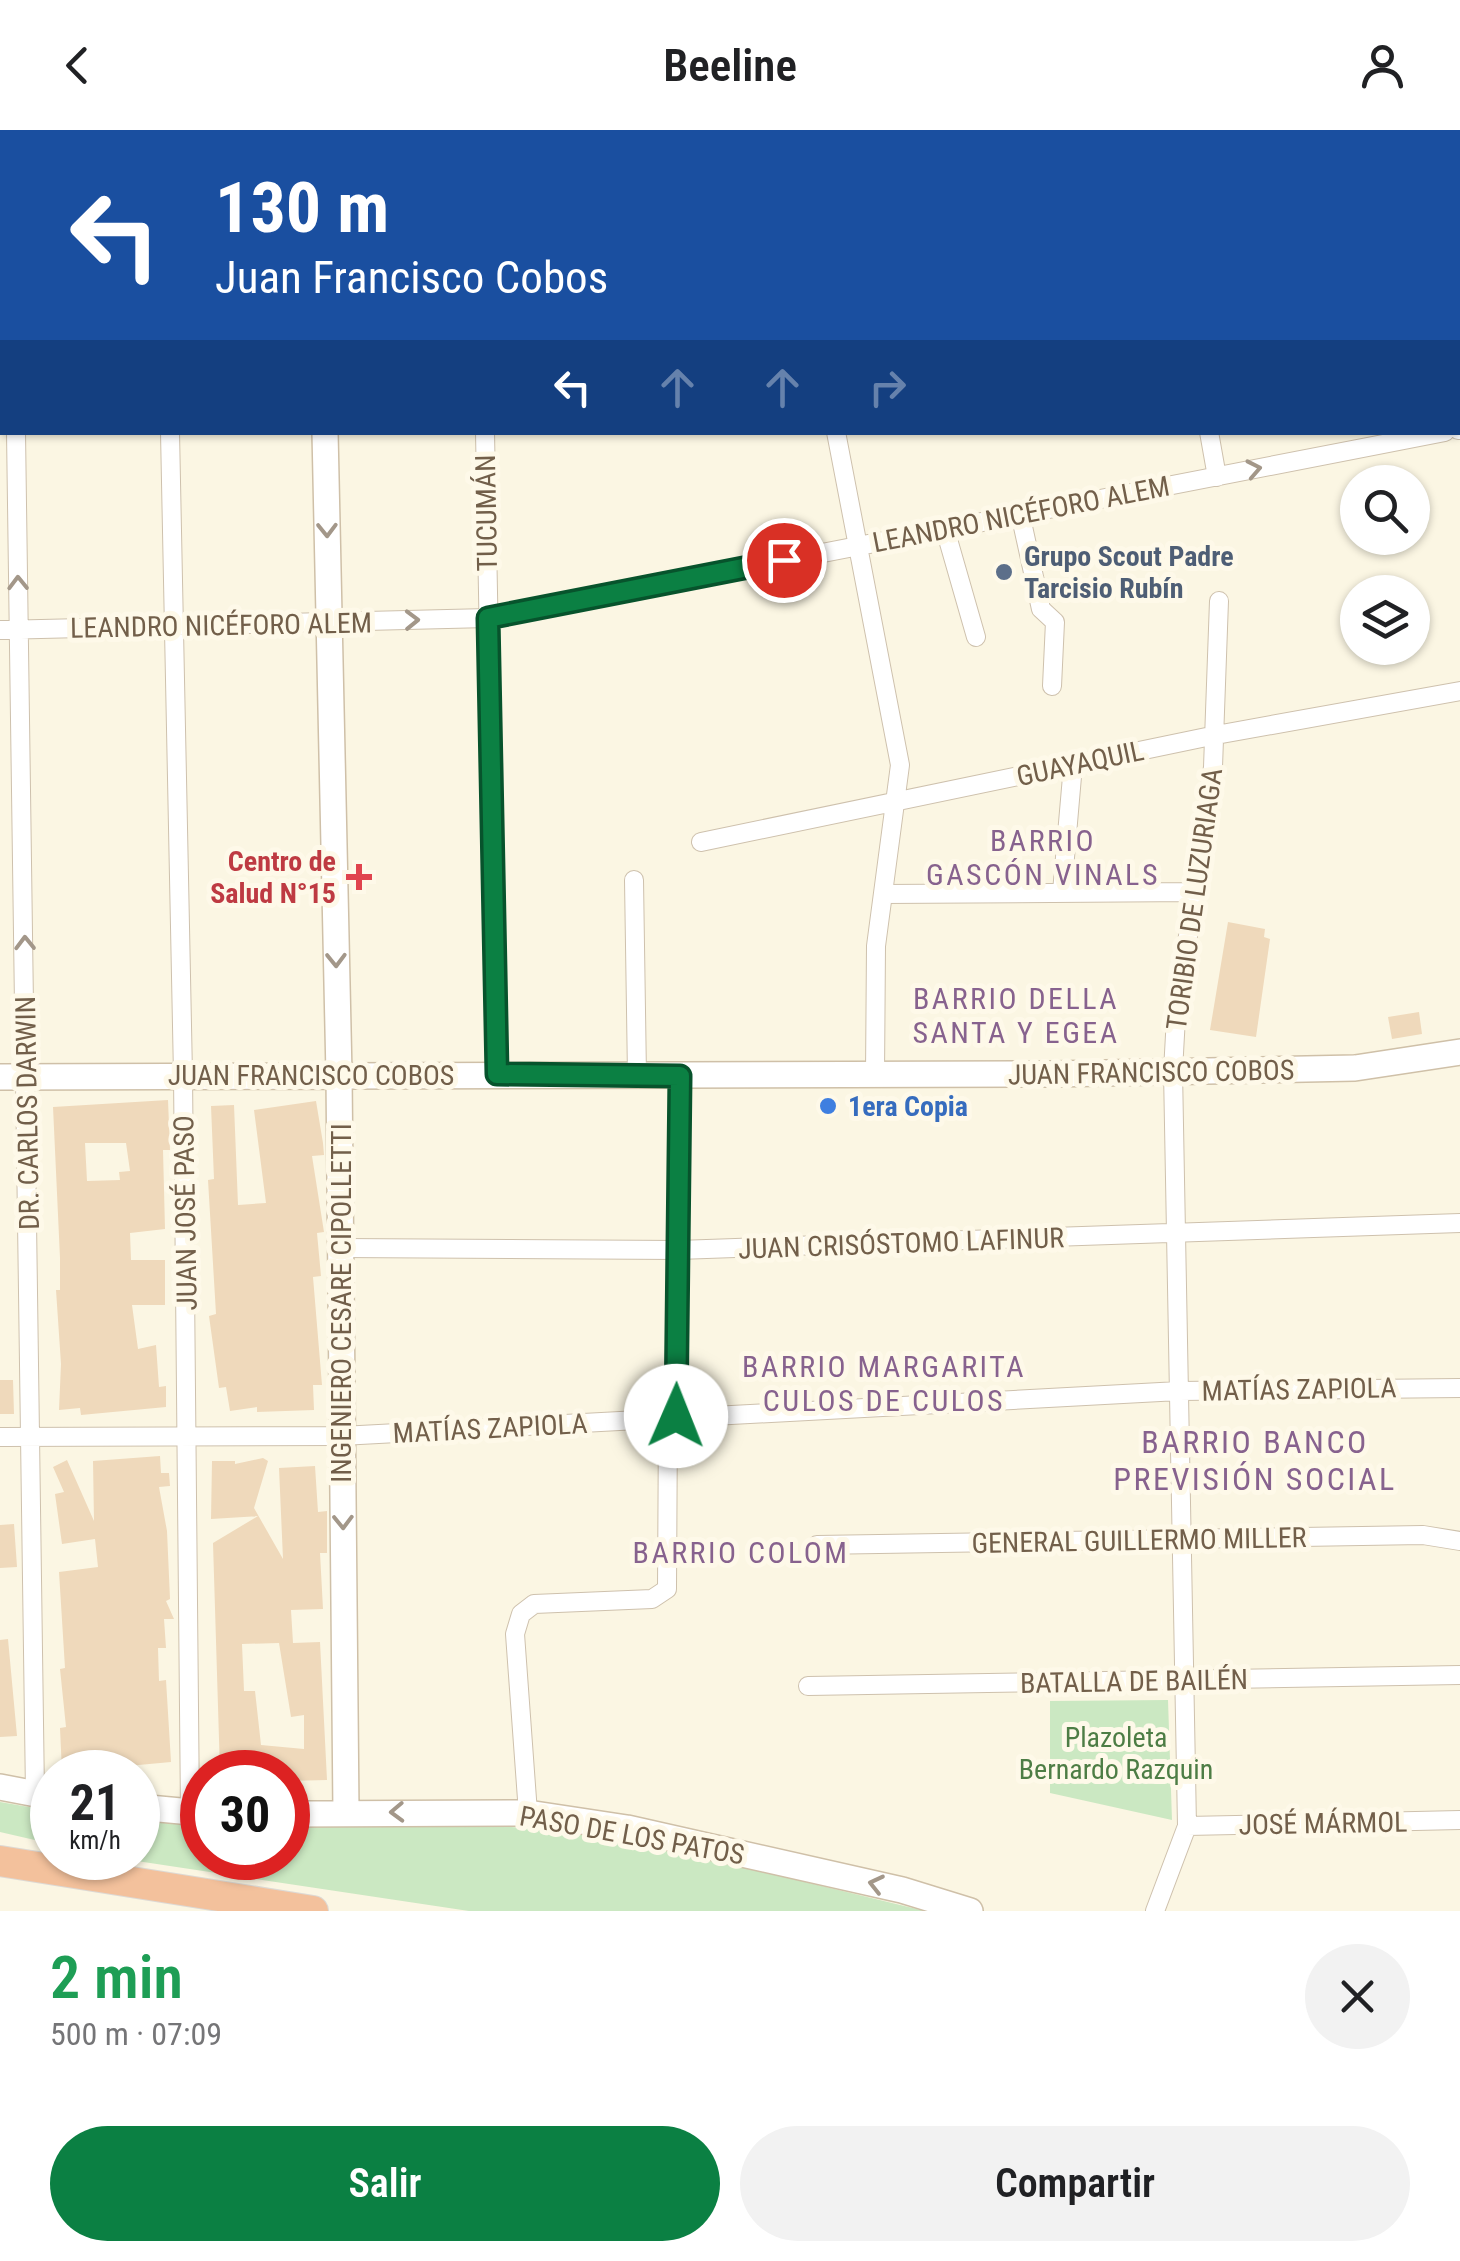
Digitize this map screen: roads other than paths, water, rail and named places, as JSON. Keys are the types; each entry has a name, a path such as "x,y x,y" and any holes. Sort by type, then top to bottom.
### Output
{"highway":[{"path":"0,1848 30,1857"},
{"path":"0,1862 30,1867"},
{"path":"112,1880 313,1911"}],"street":[{"name":"DR. CARLOS DARWIN","path":"16,435 10,630 27,1076 32,1437 42,1750"},
{"name":"JUAN JOSÉ PASO","path":"170,435 195,1750"},
{"name":"INGENIERO CESARE CIPOLLETTI","path":"325,435 339,1074 346,1813"},
{"name":"TUCUMÁN","path":"484,435 497,1074"},
{"path":"837,435 898,752 898,802 876,946 875,1076"},
{"path":"1210,435 1217,476"},
{"name":"LEANDRO NICÉFORO ALEM","path":"10,630 488,618 1429,435"},
{"path":"1020,513 1041,610 1055,622 1052,686"},
{"path":"945,528 976,638"},
{"name":"TORIBIO DE LUZURIAGA","path":"1155,1911 1187,1826 1174,1071 1176,1017 1216,734 1218,601"},
{"name":"GUAYAQUIL","path":"701,842 1216,734 1460,690"},
{"path":"1062,892 1073,765"},
{"path":"634,880 637,1076"},
{"path":"883,894 1195,892"},
{"name":"JUAN FRANCISCO COBOS","path":"0,1076 875,1076 1372,1067 1460,1052"},
{"path":"528,1813 515,1634 521,1614 534,1604 652,1599 667,1588 680,1076"},
{"name":"JUAN CRISÓSTOMO LAFINUR","path":"341,1248 678,1250 1460,1223"},
{"name":"MATÍAS ZAPIOLA","path":"0,1437 342,1436 1179,1390 1460,1388"},
{"name":"GENERAL GUILLERMO MILLER","path":"818,1545 1424,1535 1460,1541"},
{"name":"BATALLA DE BAILÉN","path":"808,1686 1460,1675"},
{"path":"0,1787 30,1793"},
{"name":"PASO DE LOS PATOS","path":"310,1814 528,1813 645,1832 902,1890 970,1911"},
{"name":"JOSÉ MÁRMOL","path":"1187,1826 1460,1820"}],"place":[{"name":"Grupo Scout Padre Tarcisio Rubín","path":"1004,572"},
{"name":"Centro de Salud N°15","path":"359,877"},
{"name":"1era Copia","path":"828,1106"}],"district":[{"name":"BARRIO GASCÓN VINALS","path":"1043,858"},
{"name":"BARRIO DELLA SANTA Y EGEA","path":"1016,1016"},
{"name":"BARRIO MARGARITA CULOS DE CULOS","path":"884,1384"},
{"name":"BARRIO BANCO PREVISIÓN SOCIAL","path":"1255,1460"},
{"name":"BARRIO COLOM","path":"741,1553"}],"park label":[{"name":"Plazoleta Bernardo Razquin","path":"1116,1753"}]}
